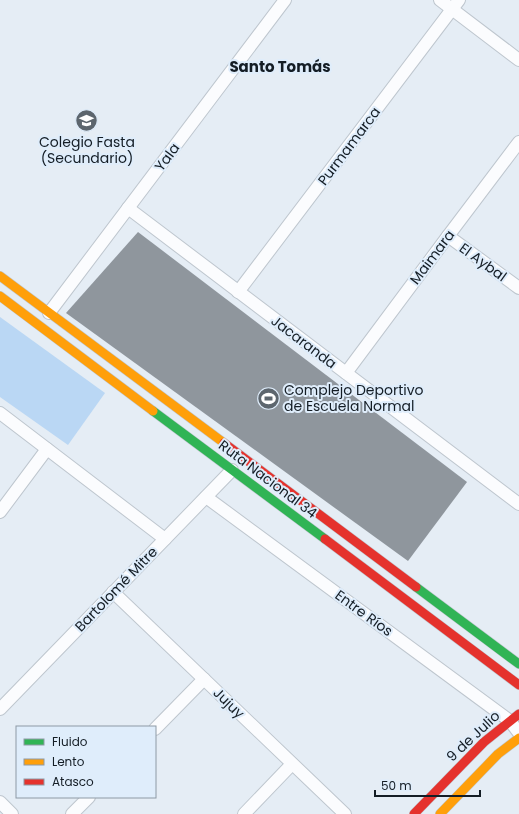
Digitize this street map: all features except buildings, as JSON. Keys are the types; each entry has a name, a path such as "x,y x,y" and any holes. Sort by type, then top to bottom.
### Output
{"main road":[{"name":"Ruta Nacional 34","path":"0,276 519,664"},
{"name":"Ruta Nacional 34","path":"0,296 519,685"},
{"name":"9 de Julio","path":"414,814 484,742 514,717"},
{"path":"440,814 498,754 519,738"}],"street":[{"name":"Yala","path":"49,313 285,0"},
{"path":"440,0 456,5 519,60"},
{"name":"Purmamarca","path":"238,292 456,5"},
{"name":"Maimara","path":"346,373 519,142"},
{"name":"Jacaranda","path":"128,208 519,504"},
{"name":"El Aybal","path":"448,236 519,288"},
{"path":"0,413 165,539"},
{"path":"0,512 47,449"},
{"name":"Bartolomé Mitre","path":"0,709 232,470"},
{"name":"Entre Ríos","path":"206,497 514,717 519,732"},
{"name":"Jujuy","path":"113,592 345,814"},
{"path":"156,728 204,679"},
{"path":"244,814 292,764"},
{"path":"72,814 88,798"},
{"path":"0,802 12,814"}],"shaded area":[{"path":"0,317 105,393 68,445 0,397"}],"traffic: fast":[{"path":"153,411 325,539"},
{"path":"416,587 519,664"}],"traffic: slow":[{"path":"0,276 224,443"},
{"path":"0,296 153,411"},
{"path":"440,814 498,754 519,738"}],"traffic: jam":[{"path":"224,443 416,587"},
{"path":"325,539 519,685"},
{"path":"414,814 484,742 519,714"}],"place":[{"name":"Colegio Fasta (Secundario)","path":"87,120"},
{"name":"Complejo Deportivo de Escuela Normal","path":"269,398"}],"district":[{"name":"Santo Tomás","path":"280,67"}]}
